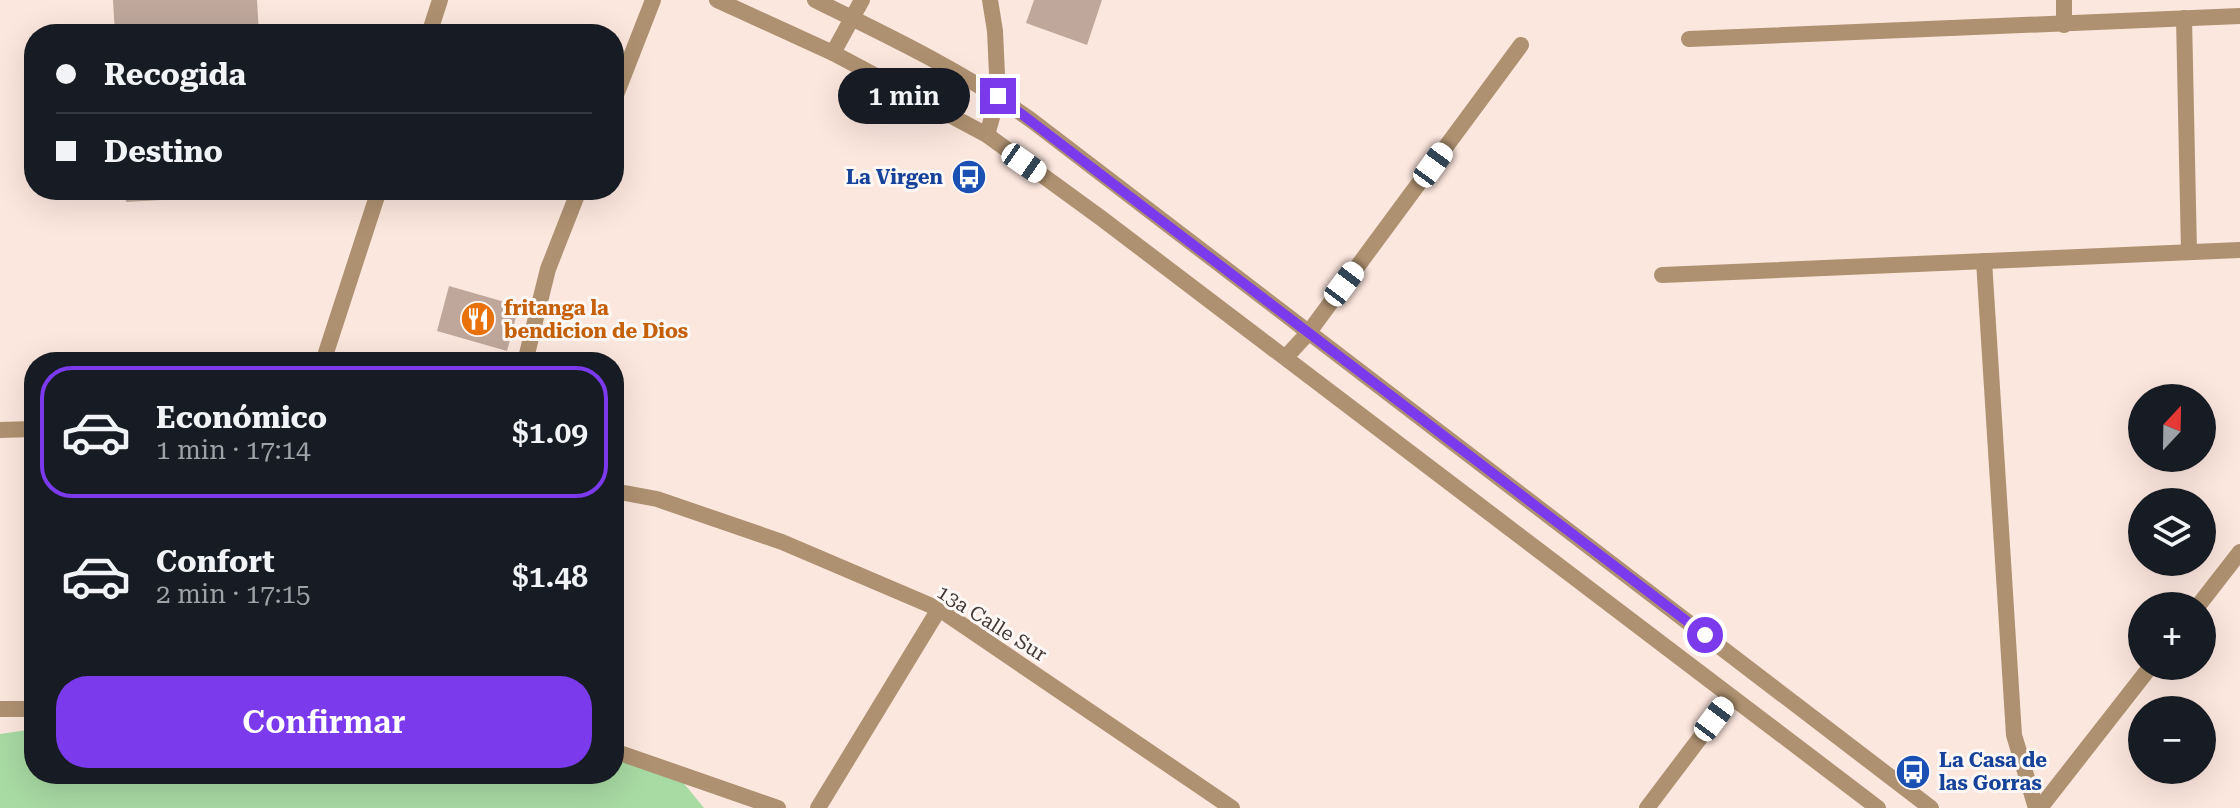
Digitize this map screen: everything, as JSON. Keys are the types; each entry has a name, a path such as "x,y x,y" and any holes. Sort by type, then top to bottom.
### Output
{"street":[{"path":"432,24 440,0"},
{"path":"624,74 653,0"},
{"path":"717,0 833,53 987,135 1286,357 1878,808"},
{"path":"815,0 998,96 1931,808"},
{"path":"833,53 862,0"},
{"path":"987,135 998,96 995,31 990,0"},
{"path":"2064,0 2064,25"},
{"path":"1689,39 2240,16"},
{"path":"2184,18 2189,252"},
{"path":"1286,357 1309,332 1521,45"},
{"path":"326,352 376,200"},
{"path":"527,352 548,269 575,200"},
{"path":"1662,275 2240,250"},
{"path":"1984,261 2014,735 2038,808"},
{"path":"0,430 24,429"},
{"name":"13a Calle Sur","path":"624,493 657,499 782,542 939,609 1232,808"},
{"path":"2209,592 2240,552"},
{"path":"818,808 939,609"},
{"path":"2038,808 2140,680"},
{"path":"1647,808 1731,697"},
{"path":"0,709 24,709"},
{"path":"624,754 778,808"}],"green space":[{"path":"24,730 24,784 624,784 624,760 682,781 704,808 0,808 0,734"}],"building":[{"path":"113,0 257,0 258,24 114,24"},
{"path":"1034,0 1102,0 1087,45 1026,23"},
{"name":"fritanga la bendicion de Dios","path":"449,286 519,306 507,351 437,331"}],"place":[{"name":"La Virgen","path":"969,177"},
{"name":"fritanga la bendicion de Dios","path":"478,319"},
{"name":"La Casa de las Gorras","path":"1913,772"}],"route":[{"path":"998,96 1705,635"}]}
